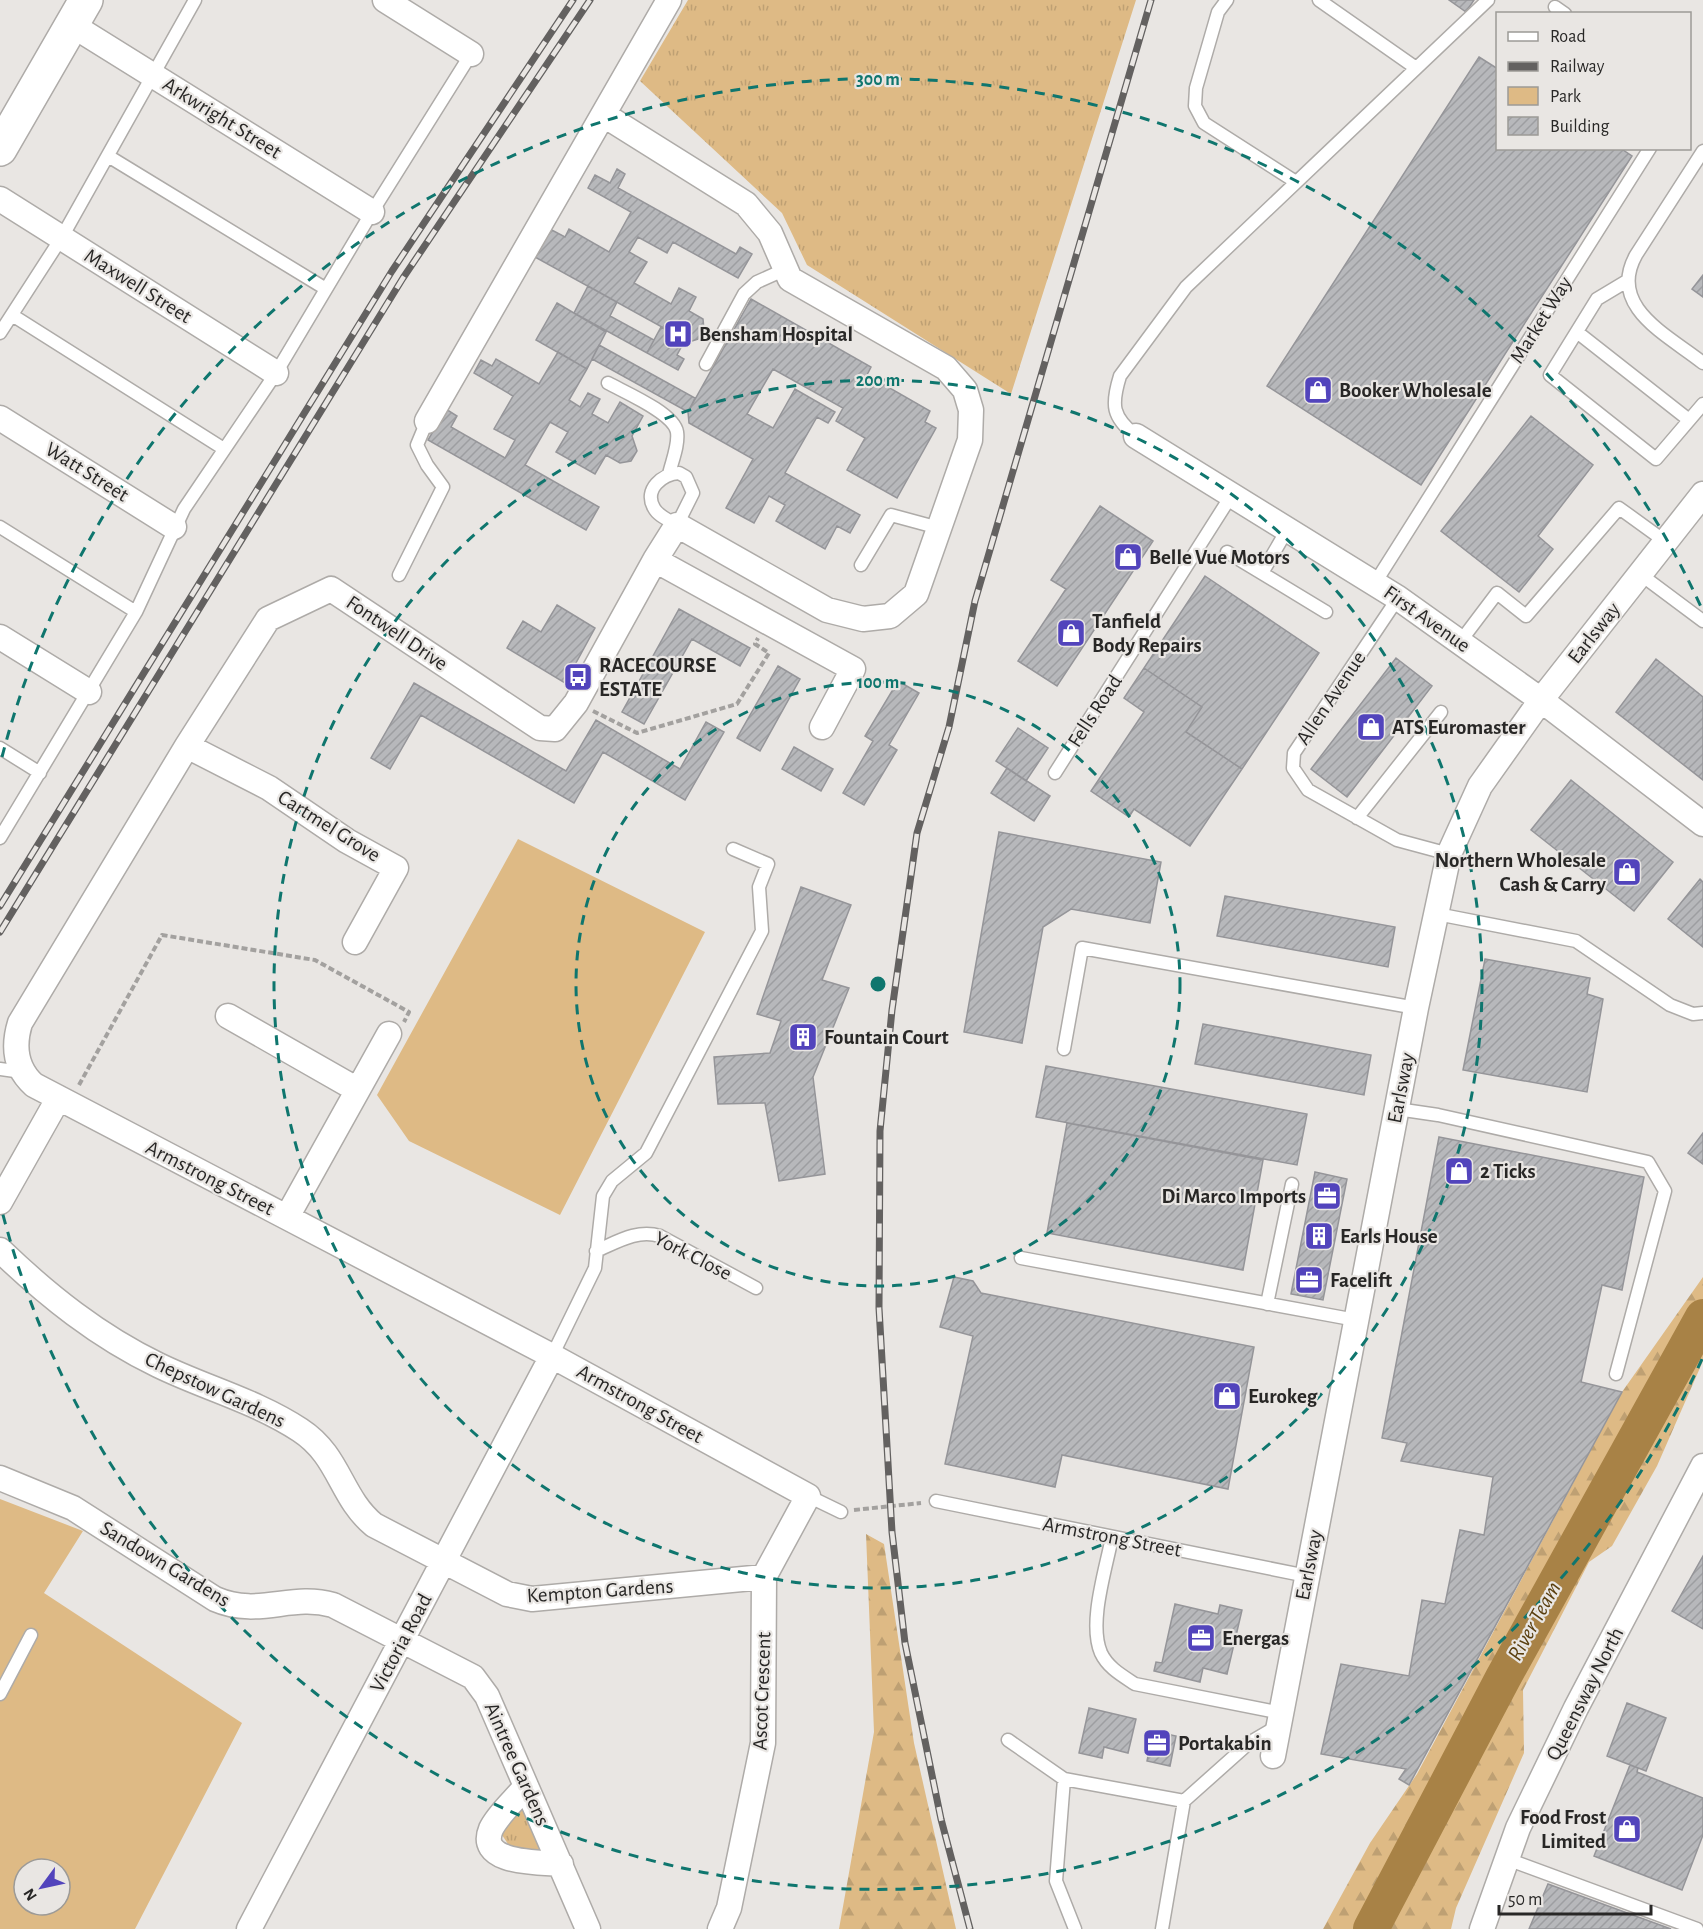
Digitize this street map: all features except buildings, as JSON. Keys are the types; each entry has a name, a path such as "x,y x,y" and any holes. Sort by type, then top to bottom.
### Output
{"street":[{"path":"385,0 471,54"},
{"path":"427,421 669,0"},
{"name":"Arkwright Street","path":"79,12 153,75 372,212"},
{"path":"0,149 79,12"},
{"path":"603,115 746,204 770,233 790,279 946,368 965,390 971,410 970,440 916,594 890,616 863,619 827,610 677,525"},
{"name":"Maxwell Street","path":"0,199 276,373"},
{"name":"Watt Street","path":"0,418 174,527"},
{"name":"First Avenue","path":"1136,436 1398,598 1541,700 1703,824"},
{"name":"Earlsway","path":"1273,1756 1416,1008 1449,854 1480,786 1541,700 1703,494"},
{"name":"Fontwell Drive","path":"11,1070 20,1023 187,746 267,619 331,589 540,728 555,729 576,703 655,560 677,525"},
{"path":"655,560 853,669 822,727"},
{"path":"0,637 89,692"},
{"name":"Cartmel Grove","path":"187,746 269,788 347,841 396,868 355,942"},
{"path":"228,1016 356,1089"},
{"path":"287,1218 356,1089 389,1034"},
{"name":"Armstrong Street","path":"11,1070 63,1101 552,1356 808,1496"},
{"path":"0,1202 63,1101"},
{"name":"Chepstow Gardens","path":"0,1250 73,1315 112,1340 158,1366 278,1416 302,1431 322,1448 335,1465 361,1514 375,1526 444,1563"},
{"name":"Victoria Road","path":"249,1929 552,1356"},
{"name":"Queensway North","path":"1482,1929 1518,1828 1576,1708 1703,1466"},
{"name":"Sandown Gardens","path":"0,1478 74,1508 215,1599 232,1606 251,1609 317,1600 333,1605 402,1638"},
{"name":"Ascot Crescent","path":"720,1929 729,1908 763,1743 764,1577 808,1496"},
{"name":"Kempton Gardens","path":"444,1563 507,1594 532,1599 764,1577"},
{"name":"Aintree Gardens","path":"402,1638 473,1677 482,1685 588,1929"},
{"path":"526,1786 492,1827 489,1837 491,1846 499,1856 508,1860 561,1864"}],"lane":[{"path":"0,333 62,237 195,0"},
{"path":"1227,0 1218,12 1196,88 1195,106 1204,123 1296,182"},
{"path":"1319,0 1416,68"},
{"path":"1136,436 1122,425 1114,410 1114,394 1125,368 1186,287 1488,0"},
{"path":"0,838 136,612 174,527 276,373 372,212 471,54"},
{"name":"Market Way","path":"1375,583 1649,150"},
{"path":"1703,151 1636,255 1630,266 1627,280 1637,311 1703,363"},
{"path":"108,156 326,289"},
{"path":"706,364 744,294 757,282 786,269"},
{"path":"1627,280 1597,299 1550,375 1656,459 1703,404"},
{"path":"12,315 224,449"},
{"path":"1577,332 1689,420"},
{"path":"608,383 667,416 676,426 677,443 669,474"},
{"path":"399,575 443,487 427,465 417,445 427,421"},
{"path":"679,473 686,477 693,493 677,525 654,508 651,497 656,483 669,474 679,473"},
{"name":"Fells Road","path":"1055,773 1231,496"},
{"path":"1460,642 1497,593 1526,616 1619,508 1666,542"},
{"path":"861,565 891,515 939,528"},
{"path":"0,527 136,612"},
{"path":"1262,573 1287,530"},
{"path":"1227,552 1326,612"},
{"path":"1641,574 1703,621"},
{"name":"Allen Avenue","path":"1398,598 1294,753 1293,768 1308,790 1357,818 1397,840 1449,854"},
{"path":"1357,818 1441,712"},
{"path":"0,748 40,773"},
{"path":"552,1356 595,1268 603,1196 612,1181 646,1153 762,931 759,887 768,864 733,849"},
{"path":"1437,914 1576,941 1670,1005 1693,1014 1703,1013"},
{"path":"1064,1048 1082,948 1416,1008"},
{"path":"1397,1109 1438,1115 1648,1162 1665,1191 1616,1374"},
{"path":"1267,1304 1292,1184"},
{"name":"York Close","path":"596,1251 637,1234 649,1233 660,1236 756,1288"},
{"path":"1021,1258 1356,1320"},
{"name":"Armstrong Street","path":"808,1496 841,1512"},
{"name":"Armstrong Street","path":"936,1501 1307,1576"},
{"path":"1112,1537 1095,1624 1101,1653 1116,1672 1136,1684 1280,1719"},
{"path":"0,1694 31,1635"},
{"path":"1162,1929 1184,1801 1280,1719"},
{"path":"1008,1740 1064,1779 1184,1801"},
{"path":"1064,1779 1056,1881 1075,1929"},
{"path":"1507,1859 1697,1929"}],"path":[{"path":"576,703 637,733 737,704 769,653 755,644 766,621"},
{"path":"63,1101 162,935 315,960 410,1012 400,1030 389,1034"},
{"path":"841,1512 936,1501"}],"green space":[{"path":"688,0 1136,0 1011,394 807,265 782,213 640,81"},
{"path":"518,839 705,932 560,1215 409,1141 377,1095"},
{"path":"1703,1277 1703,1361 1657,1466 1612,1546 1589,1562 1523,1690 1524,1753 1456,1908 1451,1929 1323,1929 1370,1843 1417,1774 1622,1392"},
{"path":"0,1499 83,1531 44,1593 242,1723 135,1929 0,1929"},
{"path":"866,1534 884,1544 914,1743 956,1929 839,1929 874,1732"},
{"path":"526,1803 546,1845 536,1854 512,1850 502,1835 508,1820"}],"waterway":[{"name":"River Team","path":"1371,1929 1503,1678 1703,1317"}],"railway":[{"path":"0,906 392,271 573,0"},
{"path":"0,932 403,278 590,0"},
{"path":"970,1929 941,1819 905,1643 892,1532 879,1308 880,1131 892,1010 917,833 949,727 975,601 1151,0"}],"place":[{"name":"Bensham Hospital","path":"678,334"},
{"name":"Booker Wholesale","path":"1318,390"},
{"name":"Belle Vue Motors","path":"1128,557"},
{"name":"Tanfield Body Repairs","path":"1071,633"},
{"name":"RACECOURSE ESTATE","path":"578,677"},
{"name":"ATS Euromaster","path":"1371,727"},
{"name":"Northern Wholesale Cash & Carry","path":"1627,872"},
{"name":"Fountain Court","path":"803,1037"},
{"name":"2 Ticks","path":"1459,1171"},
{"name":"Di Marco Imports","path":"1327,1196"},
{"name":"Earls House","path":"1319,1236"},
{"name":"Facelift","path":"1309,1280"},
{"name":"Eurokeg","path":"1227,1396"},
{"name":"Energas","path":"1201,1638"},
{"name":"Portakabin","path":"1157,1743"},
{"name":"Food Frost Limited","path":"1627,1829"}]}
